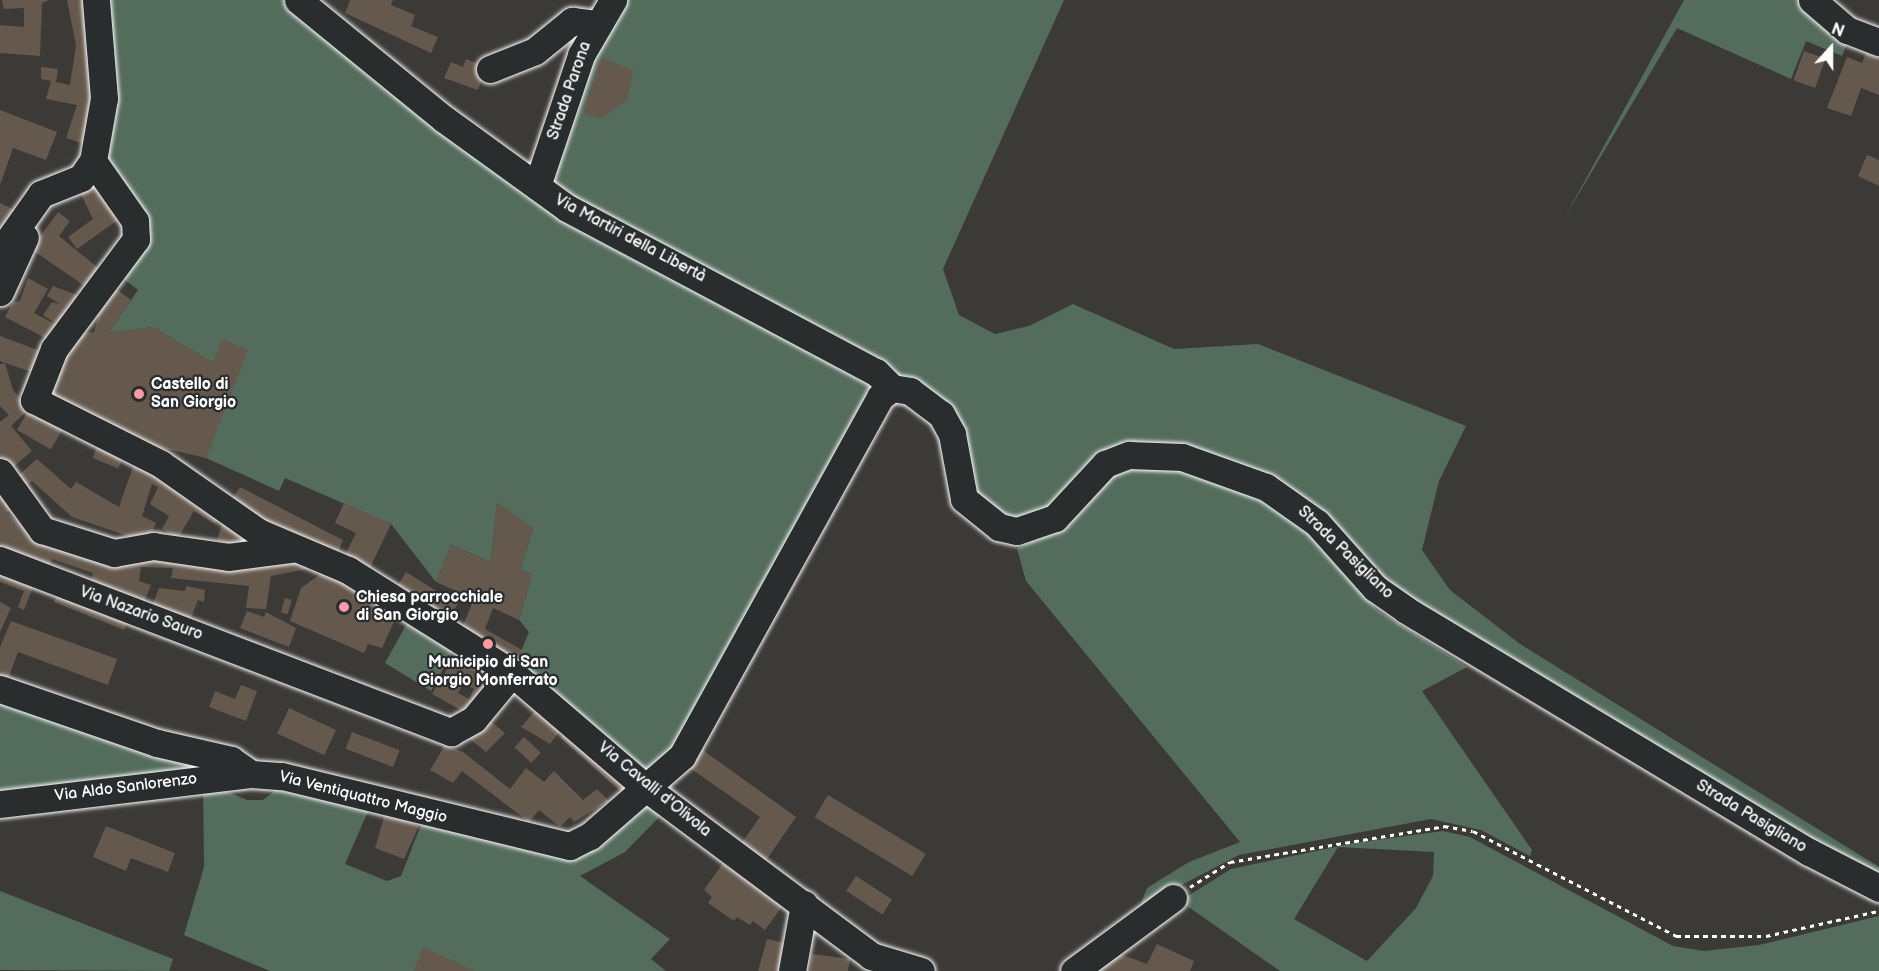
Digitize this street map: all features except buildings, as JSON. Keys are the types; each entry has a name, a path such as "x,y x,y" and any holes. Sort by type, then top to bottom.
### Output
{"street":[{"path":"0,292 26,234 48,205 87,169 104,98 96,0"},
{"name":"Via Martiri della Libertà","path":"298,0 567,208 876,372 892,388"},
{"name":"Strada Parona","path":"537,186 596,24 613,0"},
{"path":"1812,0 1847,30 1879,42"},
{"path":"490,69 535,51 572,21 596,24"},
{"path":"0,252 41,194 87,169"},
{"path":"87,169 135,221 136,239 54,349 34,400 161,464 291,549"},
{"name":"Via Ventiquattro Maggio","path":"0,689 146,739 231,759 251,774 282,776 570,846 590,837 687,748 880,397 892,388"},
{"name":"Strada Pasigliano","path":"892,388 910,392 941,414 952,434 964,500 999,527 1017,531 1055,518 1105,464 1128,455 1182,457 1266,487 1317,523 1376,588 1406,610 1809,852 1879,888"},
{"path":"0,472 42,530 114,553 153,546 228,557 291,549"},
{"name":"Via Cavalli d'Olivola","path":"291,549 348,570 512,673 646,788 871,956 921,971"},
{"name":"Via Nazario Sauro","path":"0,560 451,732 474,719 512,673"},
{"name":"Via Aldo Sanlorenzo","path":"0,804 251,774"},
{"path":"1074,971 1173,898"},
{"path":"792,971 804,904"}],"path":[{"path":"1173,898 1230,862 1444,826 1473,831 1676,936 1766,936 1879,911"}],"green space":[{"path":"103,0 286,0 551,209 861,372 874,386 676,753 638,775 515,666 529,632 519,620 532,574 520,570 533,528 497,503 491,562 451,545 436,582 391,524 285,478 279,491 206,458 213,363 153,327 108,333 138,290 118,274 134,254 98,159"},
{"path":"613,0 1064,0 943,269 959,315 995,334 1029,326 1073,304 1174,349 1258,344 1466,426 1439,481 1422,550 1450,590 1520,644 1879,867 1879,879 1410,606 1253,474 1130,448 1049,509 1017,521 986,512 972,491 956,420 756,293 720,281 546,181"},
{"path":"1684,0 1812,0 1849,39 1842,56 1806,41 1791,79 1677,28 1565,217"},
{"path":"1165,465 1218,479 1280,511 1314,537 1377,610 1467,667 1422,691 1532,850 1530,856 1481,830 1431,819 1239,855 1168,892 1135,919 1147,888 1189,862 1240,842 1026,581 1017,549 1061,527 1095,481 1123,466"},
{"path":"410,618 454,649 431,691 385,663"},
{"path":"0,699 230,767 0,797"},
{"path":"203,781 247,800 263,800 276,790 369,809 345,864 387,881 401,876 421,825 561,855 652,797 666,810 625,852 580,876 670,939 651,959 666,971 270,971 184,935 204,867"},
{"path":"1443,831 1470,837 1673,946 1704,951 1759,945 1879,916 1879,971 1280,971 1180,901 1231,869 1354,843","holes":["1338,847 1434,852 1433,876 1416,908 1367,961 1294,919"]},
{"path":"0,891 173,959 169,971 0,970"}],"place":[{"name":"Castello di San Giorgio","path":"139,394"},
{"name":"Chiesa parrocchiale di San Giorgio","path":"344,607"},
{"name":"Municipio di San Giorgio Monferrato","path":"488,644"}]}
